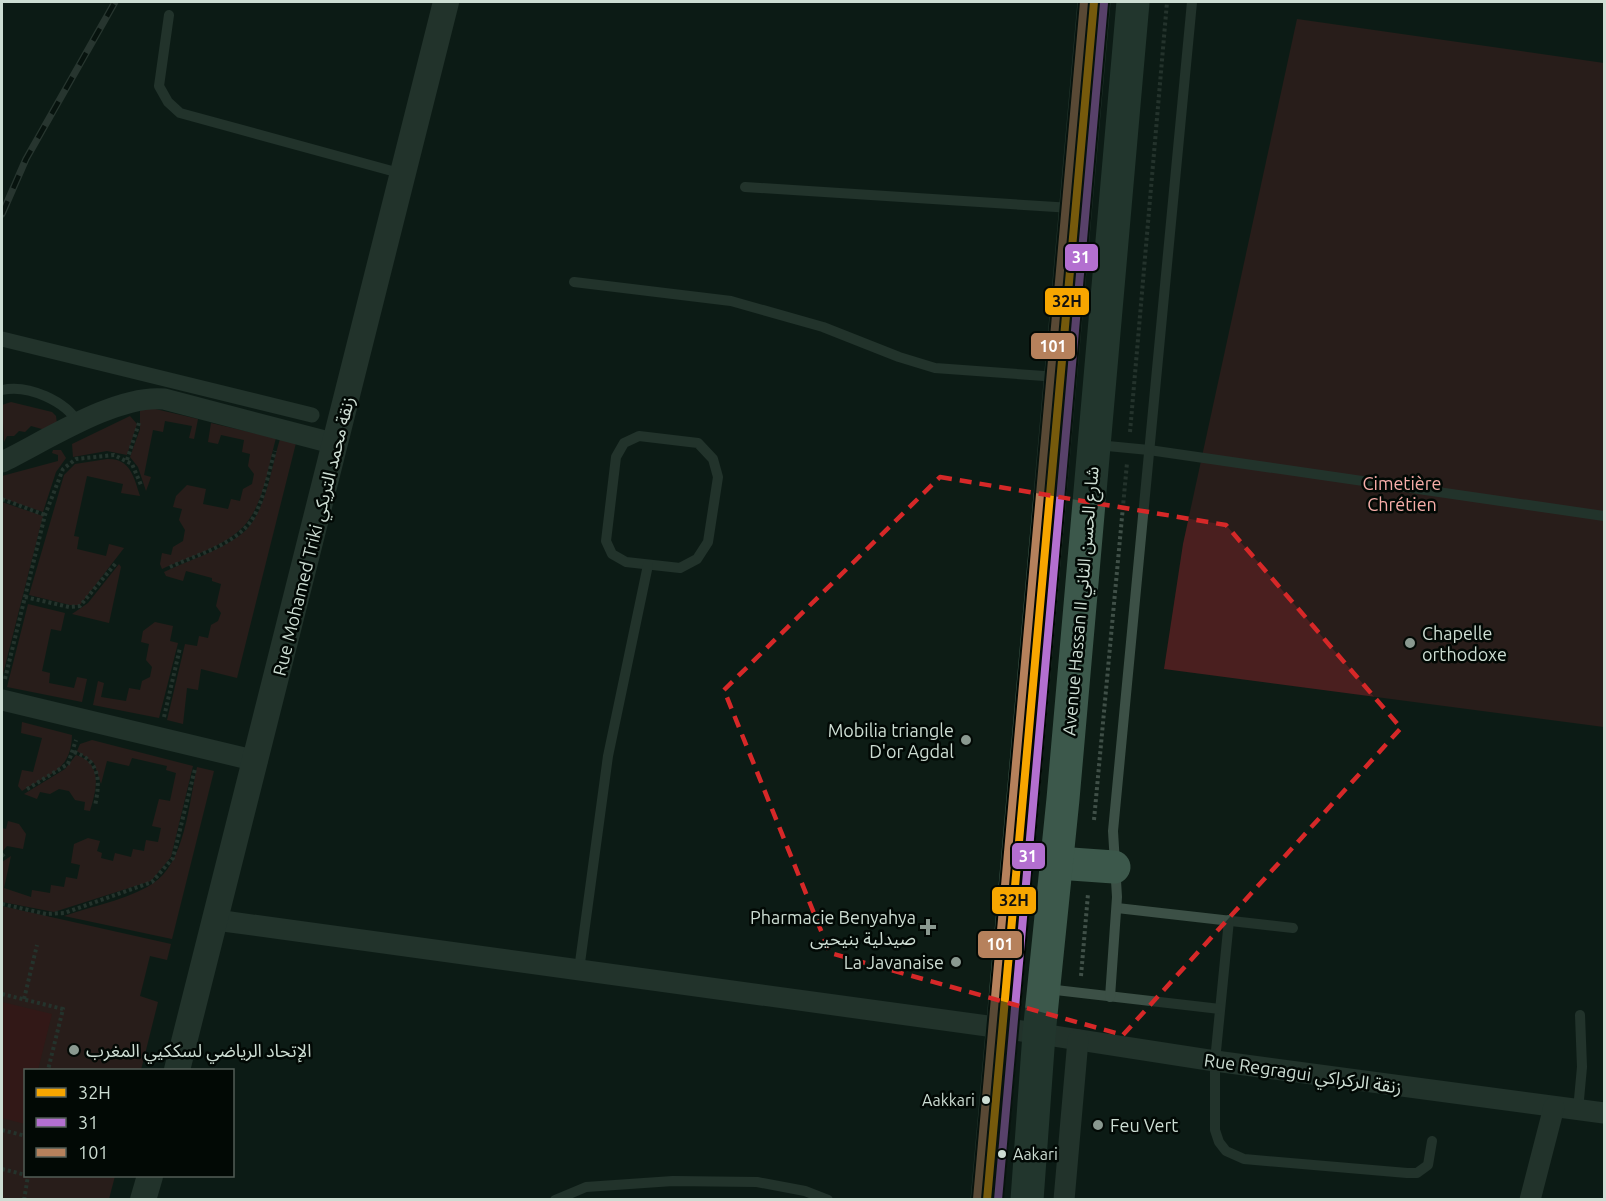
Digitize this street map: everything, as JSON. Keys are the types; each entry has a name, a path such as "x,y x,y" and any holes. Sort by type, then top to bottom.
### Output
{"main road":[{"path":"987,1200 1094,2"},
{"name":"Avenue Hassan II شارع الحسن الثاني","path":"1028,1200 1039,1034 1057,863 1133,2"},
{"path":"1057,863 1102,866"}],"street":[{"name":"Rue Mohamed Triki زنقة محمد التريكي","path":"178,1069 257,761 446,2"},
{"path":"2,339 312,415"},
{"path":"2,462 129,401 164,399 336,444"},
{"path":"3,691 81,719 257,761"},
{"name":"Rue Regragui زنقة الركراكي","path":"216,920 1002,1028 1215,1061 1605,1113"},
{"path":"1064,1200 1078,1040"},
{"path":"1530,1200 1554,1107"},
{"path":"144,1200 150,1177"}],"lane":[{"path":"1110,997 1117,908 1102,866 1113,831 1192,2"},
{"path":"170,15 159,86 168,102 180,113 403,174"},
{"path":"745,187 1075,208"},
{"path":"574,282 731,301 823,327 899,357 935,368 1059,377"},
{"path":"2,390 15,390 60,402 68,408 79,424"},
{"path":"639,436 698,443 713,459 717,477 708,542 697,559 680,568 648,565 626,562 612,554 606,541 616,456 624,443 639,436"},
{"path":"1094,445 1149,450 1605,516"},
{"path":"579,970 608,756 648,565"},
{"path":"1117,908 1293,928"},
{"path":"1228,920 1215,1061 1215,1130 1219,1142 1235,1157 1417,1173 1428,1165 1432,1141"},
{"path":"1044,989 1220,1009"},
{"path":"1578,1110 1582,1067 1580,1015"},
{"path":"555,1200 586,1187 673,1181 756,1182 805,1191 828,1200"}],"path":[{"path":"1094,822 1167,2"},
{"path":"128,460 139,424 138,416 129,401"},
{"path":"170,567 230,539 245,528 259,504 281,430"},
{"path":"3,691 45,515 60,473 71,462 107,455 128,460 135,469 141,485"},
{"path":"2,499 45,515"},
{"path":"25,597 69,607 80,606 116,563"},
{"path":"159,738 180,648"},
{"path":"27,789 63,768 74,752 81,719"},
{"path":"74,752 88,759 97,771 99,785 95,806"},
{"path":"2,904 46,914 64,913 152,882 167,867 177,848 196,763"},
{"path":"2,856 6,852"},
{"path":"1080,993 1102,866"},
{"path":"24,999 37,945"},
{"path":"2,994 63,1009 48,1069"},
{"path":"2,1130 24,1136"},
{"path":"2,1169 24,1174"},
{"path":"24,1200 27,1177"}],"highlighted area":[{"path":"940,477 1226,525 1401,728 1123,1035 830,953 724,690"}],"green space":[{"name":"Cimetière Chrétien","path":"1297,19 1604,63 1604,727 1164,669 1183,544"},
{"path":"11,402 52,412 56,416 57,424 41,435 42,429 31,426 25,432 19,431 14,436 7,436 4,442 2,405"},
{"path":"147,407 198,419 194,439 189,438 192,426 165,421 163,432 153,430 144,475 151,477 146,491 138,467 130,457 140,429 140,411"},
{"path":"130,416 137,424 127,455 107,451 73,457 72,444"},
{"path":"211,423 276,438 263,490 250,518 233,536 210,549 162,569 160,564 162,553 171,555 173,547 183,541 185,530 179,520 182,509 173,507 176,496 187,485 206,489 203,504 228,509 231,499 240,501 243,489 252,484 254,474 248,466 250,454 242,452 244,440 221,435 218,444 208,442"},
{"path":"280,439 296,443 237,678 201,669 198,690 187,688 183,724 167,720 185,644 197,646 199,636 208,638 211,625 218,621 221,613 216,606 221,584 212,581 212,578 186,571 183,581 166,576 164,572 229,543 246,530 264,499"},
{"path":"53,450 61,450 66,458 56,472 43,512 2,498 2,476 58,461 58,455 52,453"},
{"path":"107,459 126,465 133,476 140,496 121,493 123,484 87,476 74,536 79,537 77,549 106,556 109,544 124,548 80,605 70,605 29,595 64,475 75,464"},
{"path":"2,502 43,516 2,678"},
{"path":"119,564 121,567 109,623 72,614 88,603"},
{"path":"28,604 65,613 61,631 51,629 42,671 50,673 49,683 74,688 77,677 87,679 82,702 7,687"},
{"path":"155,622 173,626 170,641 178,643 159,718 93,705 98,681 104,683 101,697 126,701 129,688 140,690 142,681 150,677 152,667 146,660 149,644 141,642 143,631"},
{"path":"22,722 72,735 71,747 63,764 50,775 22,791 18,786 22,770 33,772 42,738 21,733"},
{"path":"92,740 193,766 171,857 151,881 54,912 2,902 2,862 11,856 4,888 31,897 32,890 50,893 51,885 64,887 66,877 77,879 80,865 71,863 74,844 88,838 100,841 97,851 102,853 101,858 113,861 115,853 131,857 133,849 144,851 146,840 158,842 161,828 152,826 159,799 170,801 176,773 166,770 167,766 132,758 129,766 107,761 101,784 94,763 77,751 80,744"},
{"path":"76,755 91,764 96,778 90,811 84,810 85,802 75,800 69,791 59,789 50,794 40,792 37,799 24,794 65,769"},
{"path":"197,767 214,771 172,939 64,916 142,890 163,875 179,847"},
{"path":"8,821 19,824 26,834 23,849 7,846 2,852 2,828 6,829"},
{"name":"الإتحاد الرياضي لسككيي المغرب","path":"2,906 171,944 167,960 150,956 140,996 158,1002 141,1069 24,1069 24,1177 115,1177 109,1199 2,1200"}],"shaded area":[{"path":"2,1002 52,1014 38,1069 24,1069 24,1124 2,1118"}],"railway":[{"path":"2,214 26,159 115,2"}],"transit line":[{"name":"101","path":"977,1199 1084,2"},
{"name":"32H","path":"987,1200 1094,2"},
{"name":"31","path":"998,1200 1104,3"}],"place":[{"name":"Chapelle orthodoxe","path":"1410,643"},
{"name":"Mobilia triangle D'or Agdal","path":"966,740"},
{"name":"Pharmacie Benyahya صيدلية بنيحيى","path":"928,927"},
{"name":"La Javanaise","path":"956,962"},
{"name":"الإتحاد الرياضي لسككيي المغرب","path":"74,1050"},
{"name":"Aakkari","path":"986,1100"},
{"name":"Feu Vert","path":"1098,1125"},
{"name":"Aakari","path":"1002,1154"}]}
